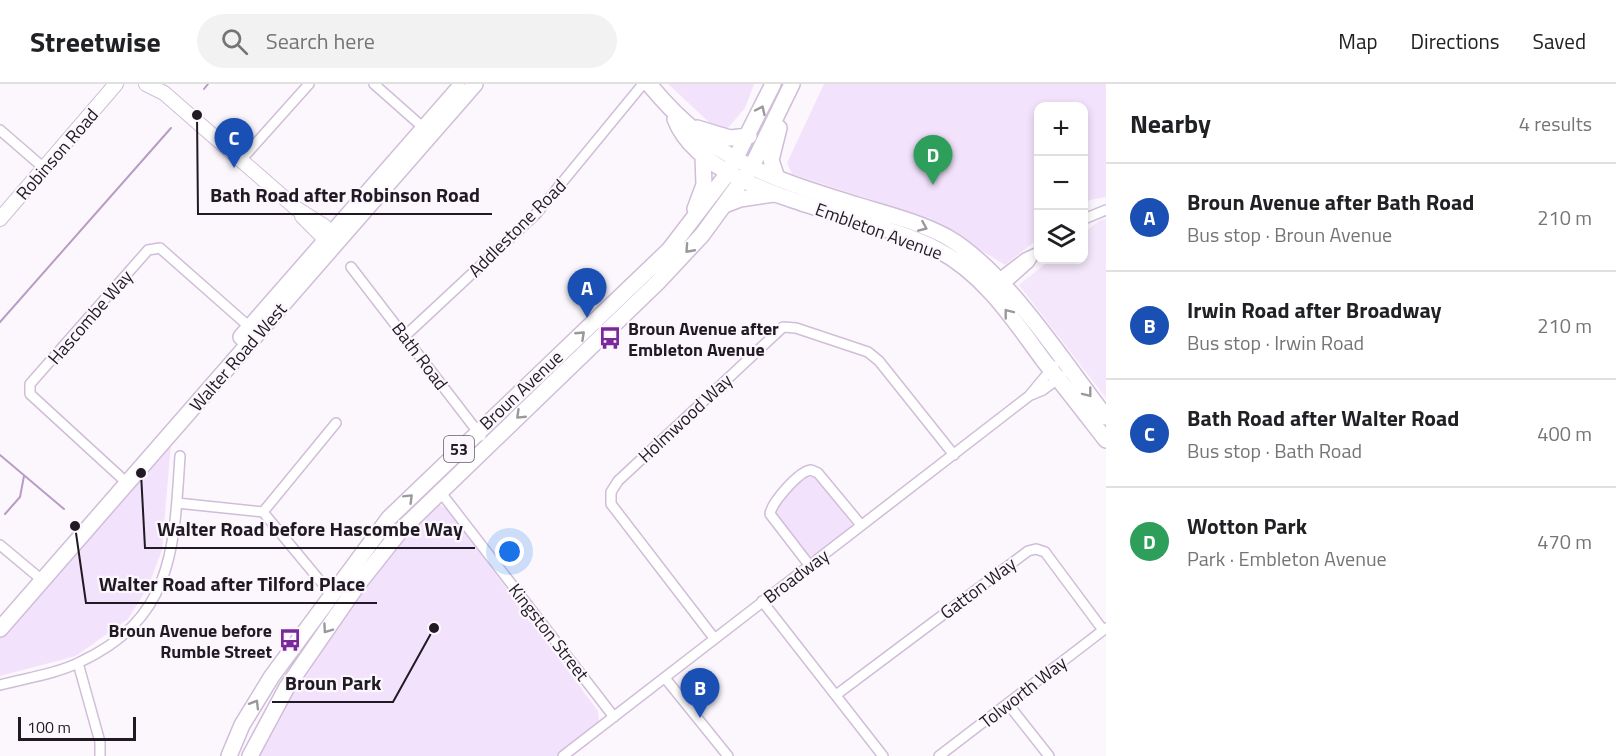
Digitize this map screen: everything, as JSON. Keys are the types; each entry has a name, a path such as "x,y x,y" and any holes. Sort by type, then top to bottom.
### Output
{"main road":[{"path":"146,84 161,89 333,240"},
{"name":"Walter Road West","path":"429,132 462,84"},
{"name":"Walter Road West","path":"0,629 39,578 123,480 429,132 475,84"},
{"name":"Embleton Avenue","path":"649,84 673,113 731,166"},
{"name":"Broun Avenue","path":"228,756 242,726 272,676 389,518 477,432 644,276 688,226 731,166 749,136 773,84"},
{"name":"Broun Avenue","path":"250,756 287,687 353,592 401,530 679,261 727,204 748,174 792,84"},
{"name":"Robinson Road","path":"0,219 118,86"},
{"path":"727,204 777,186 771,160 786,99"},
{"name":"Embleton Avenue","path":"673,113 680,132 704,156 777,186 899,226 945,236 969,252 975,265 986,275 986,279 1060,369 1105,415"},
{"path":"687,124 720,137 749,136"},
{"path":"688,226 704,184 704,156"},
{"name":"Embleton Avenue","path":"899,226 992,285"},
{"name":"Embleton Avenue","path":"1060,369 1106,440"},
{"path":"1105,415 1102,424 1106,433"},
{"name":"Walter Road West","path":"0,617 39,578"}],"street":[{"path":"241,160 309,84"},
{"path":"374,84 429,132"},
{"name":"Addlestone Road","path":"405,336 537,213 643,84"},
{"path":"0,130 45,169"},
{"path":"1088,217 1106,210"},
{"name":"Hascombe Way","path":"123,480 30,394 30,384 148,250 160,248 254,331"},
{"path":"992,285 1029,263 1034,257"},
{"name":"Bath Road","path":"351,267 477,432 490,444"},
{"name":"Holmwood Way","path":"714,638 611,504 611,492 618,481 783,327 796,327 868,352 879,361 954,455"},
{"name":"Broadway","path":"566,755 714,638 954,455 1060,369"},
{"path":"263,512 336,423"},
{"path":"0,685 78,663 114,643 138,621 157,594 172,553 180,456"},
{"path":"810,566 770,514 777,499 804,472 811,470 818,473 861,525"},
{"name":"Kingston Street","path":"436,494 445,498 614,717"},
{"path":"177,503 263,512 331,594"},
{"path":"0,545 39,578"},
{"name":"Gatton Way","path":"836,695 1028,551 1036,549 1045,552 1104,629"},
{"path":"762,601 883,756"},
{"name":"Tolworth Way","path":"939,756 1104,629"},
{"path":"78,663 100,742 100,756"},
{"path":"665,678 728,756"},
{"path":"1008,704 1049,756"}],"shaded area":[{"path":"668,84 754,84 745,108 727,129 711,124"},
{"path":"824,84 1106,84 1106,197 1088,201 1088,102 1034,102 1034,242 1005,265 930,219 792,174 787,163"},
{"path":"1106,219 1106,398 1019,285 1045,264 1088,264 1088,230 1100,220"},
{"path":"171,443 162,550 148,587 128,619 76,656 0,676 0,634"},
{"path":"807,475 816,478 852,524 852,529 818,556 808,555 774,513 774,507"},
{"path":"436,503 447,509 598,711 599,723 556,756 253,756 301,675 409,527"}],"waterway":[{"path":"204,89 208,84"},
{"path":"0,322 171,128"},
{"path":"0,455 64,509"},
{"path":"5,514 20,497 24,476"}],"place":[{"name":"Bath Road after Robinson Road","path":"197,115"},
{"name":"Bath Road after Walter Road","path":"234,168"},
{"name":"Wotton Park","path":"933,185"},
{"name":"Broun Avenue after Bath Road","path":"587,318"},
{"name":"Broun Avenue after Embleton Avenue","path":"610,338"},
{"name":"Walter Road before Hascombe Way","path":"141,473"},
{"name":"Walter Road after Tilford Place","path":"75,526"},
{"name":"Broun Park","path":"434,628"},
{"name":"Broun Avenue before Rumble Street","path":"290,640"},
{"name":"Irwin Road after Broadway","path":"700,718"}]}
